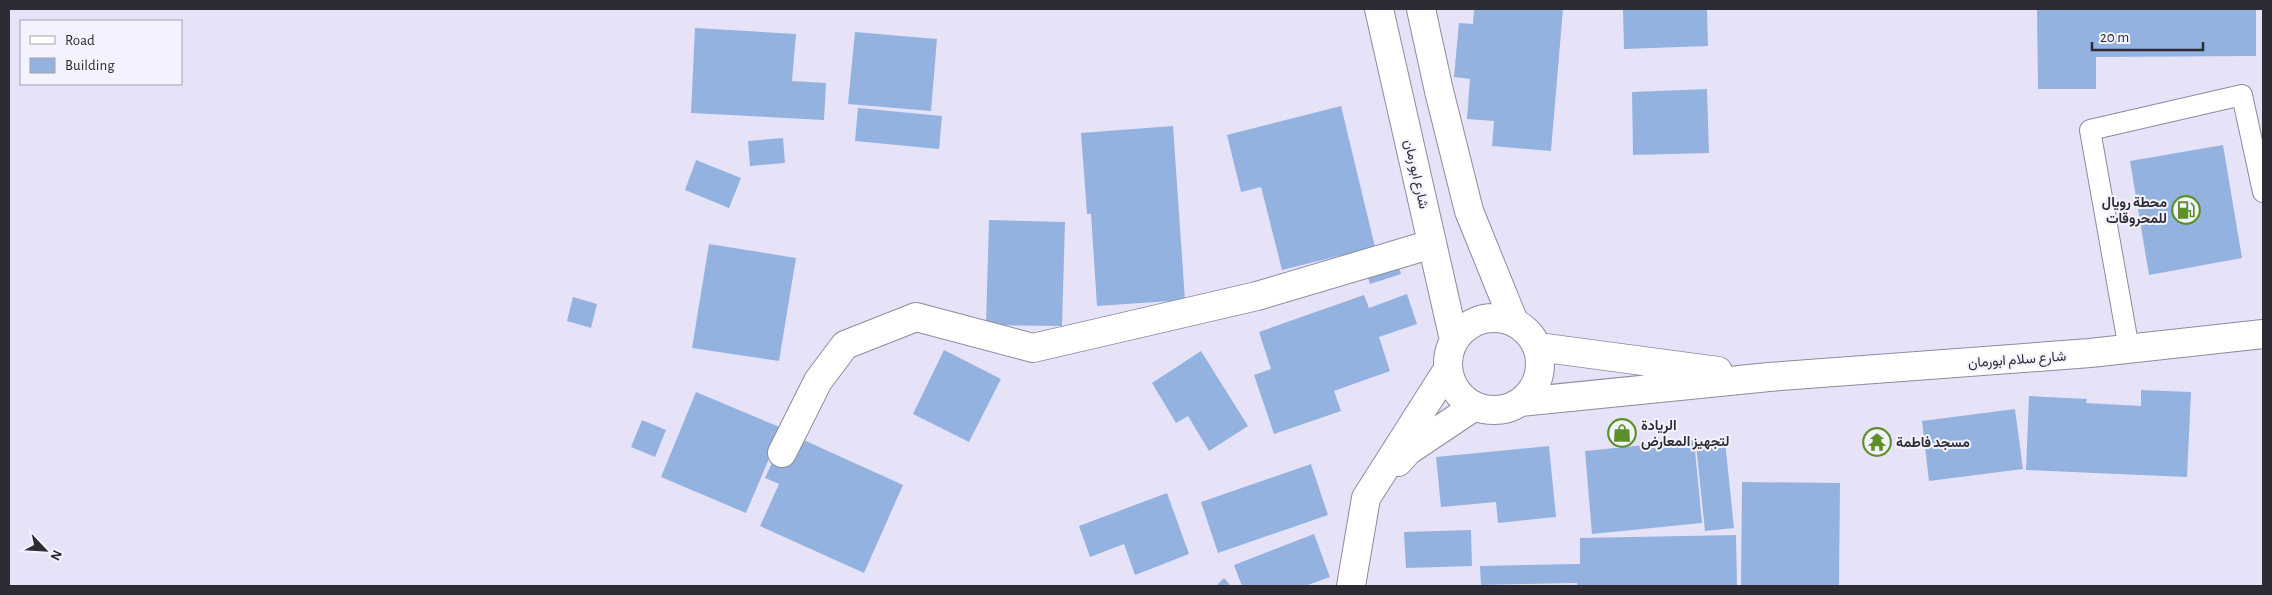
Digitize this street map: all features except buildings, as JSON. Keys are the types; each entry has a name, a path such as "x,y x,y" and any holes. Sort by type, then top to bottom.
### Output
{"main road":[{"name":"شارع ابو رمان","path":"1379,9 1454,340"},
{"path":"1421,9 1469,211 1514,322"},
{"path":"782,453 818,381 845,345 916,317 1033,348 1258,296 1432,244"},
{"path":"1521,402 1532,391 1539,376 1541,362 1538,347 1530,334 1514,322 1506,319 1491,318 1477,321 1464,329 1454,340 1449,354 1448,369 1453,384 1462,397 1475,406 1490,411 1506,409 1521,402 1769,377"},
{"name":"شارع سلام ابورمان","path":"1769,377 2129,349 2263,334"},
{"path":"1538,347 1639,362 1769,377"},
{"path":"1351,586 1366,498 1448,369"},
{"path":"1366,498 1408,451 1475,406"}],"lane":[{"path":"2129,349 2090,130 2242,95 2263,192"}],"place":[{"name":"محطة رويال للمحروقات","path":"2186,210"},
{"name":"الريادة لتجهيز المعارض","path":"1622,433"},
{"name":"مسجد فاطمة","path":"1877,442"}]}
